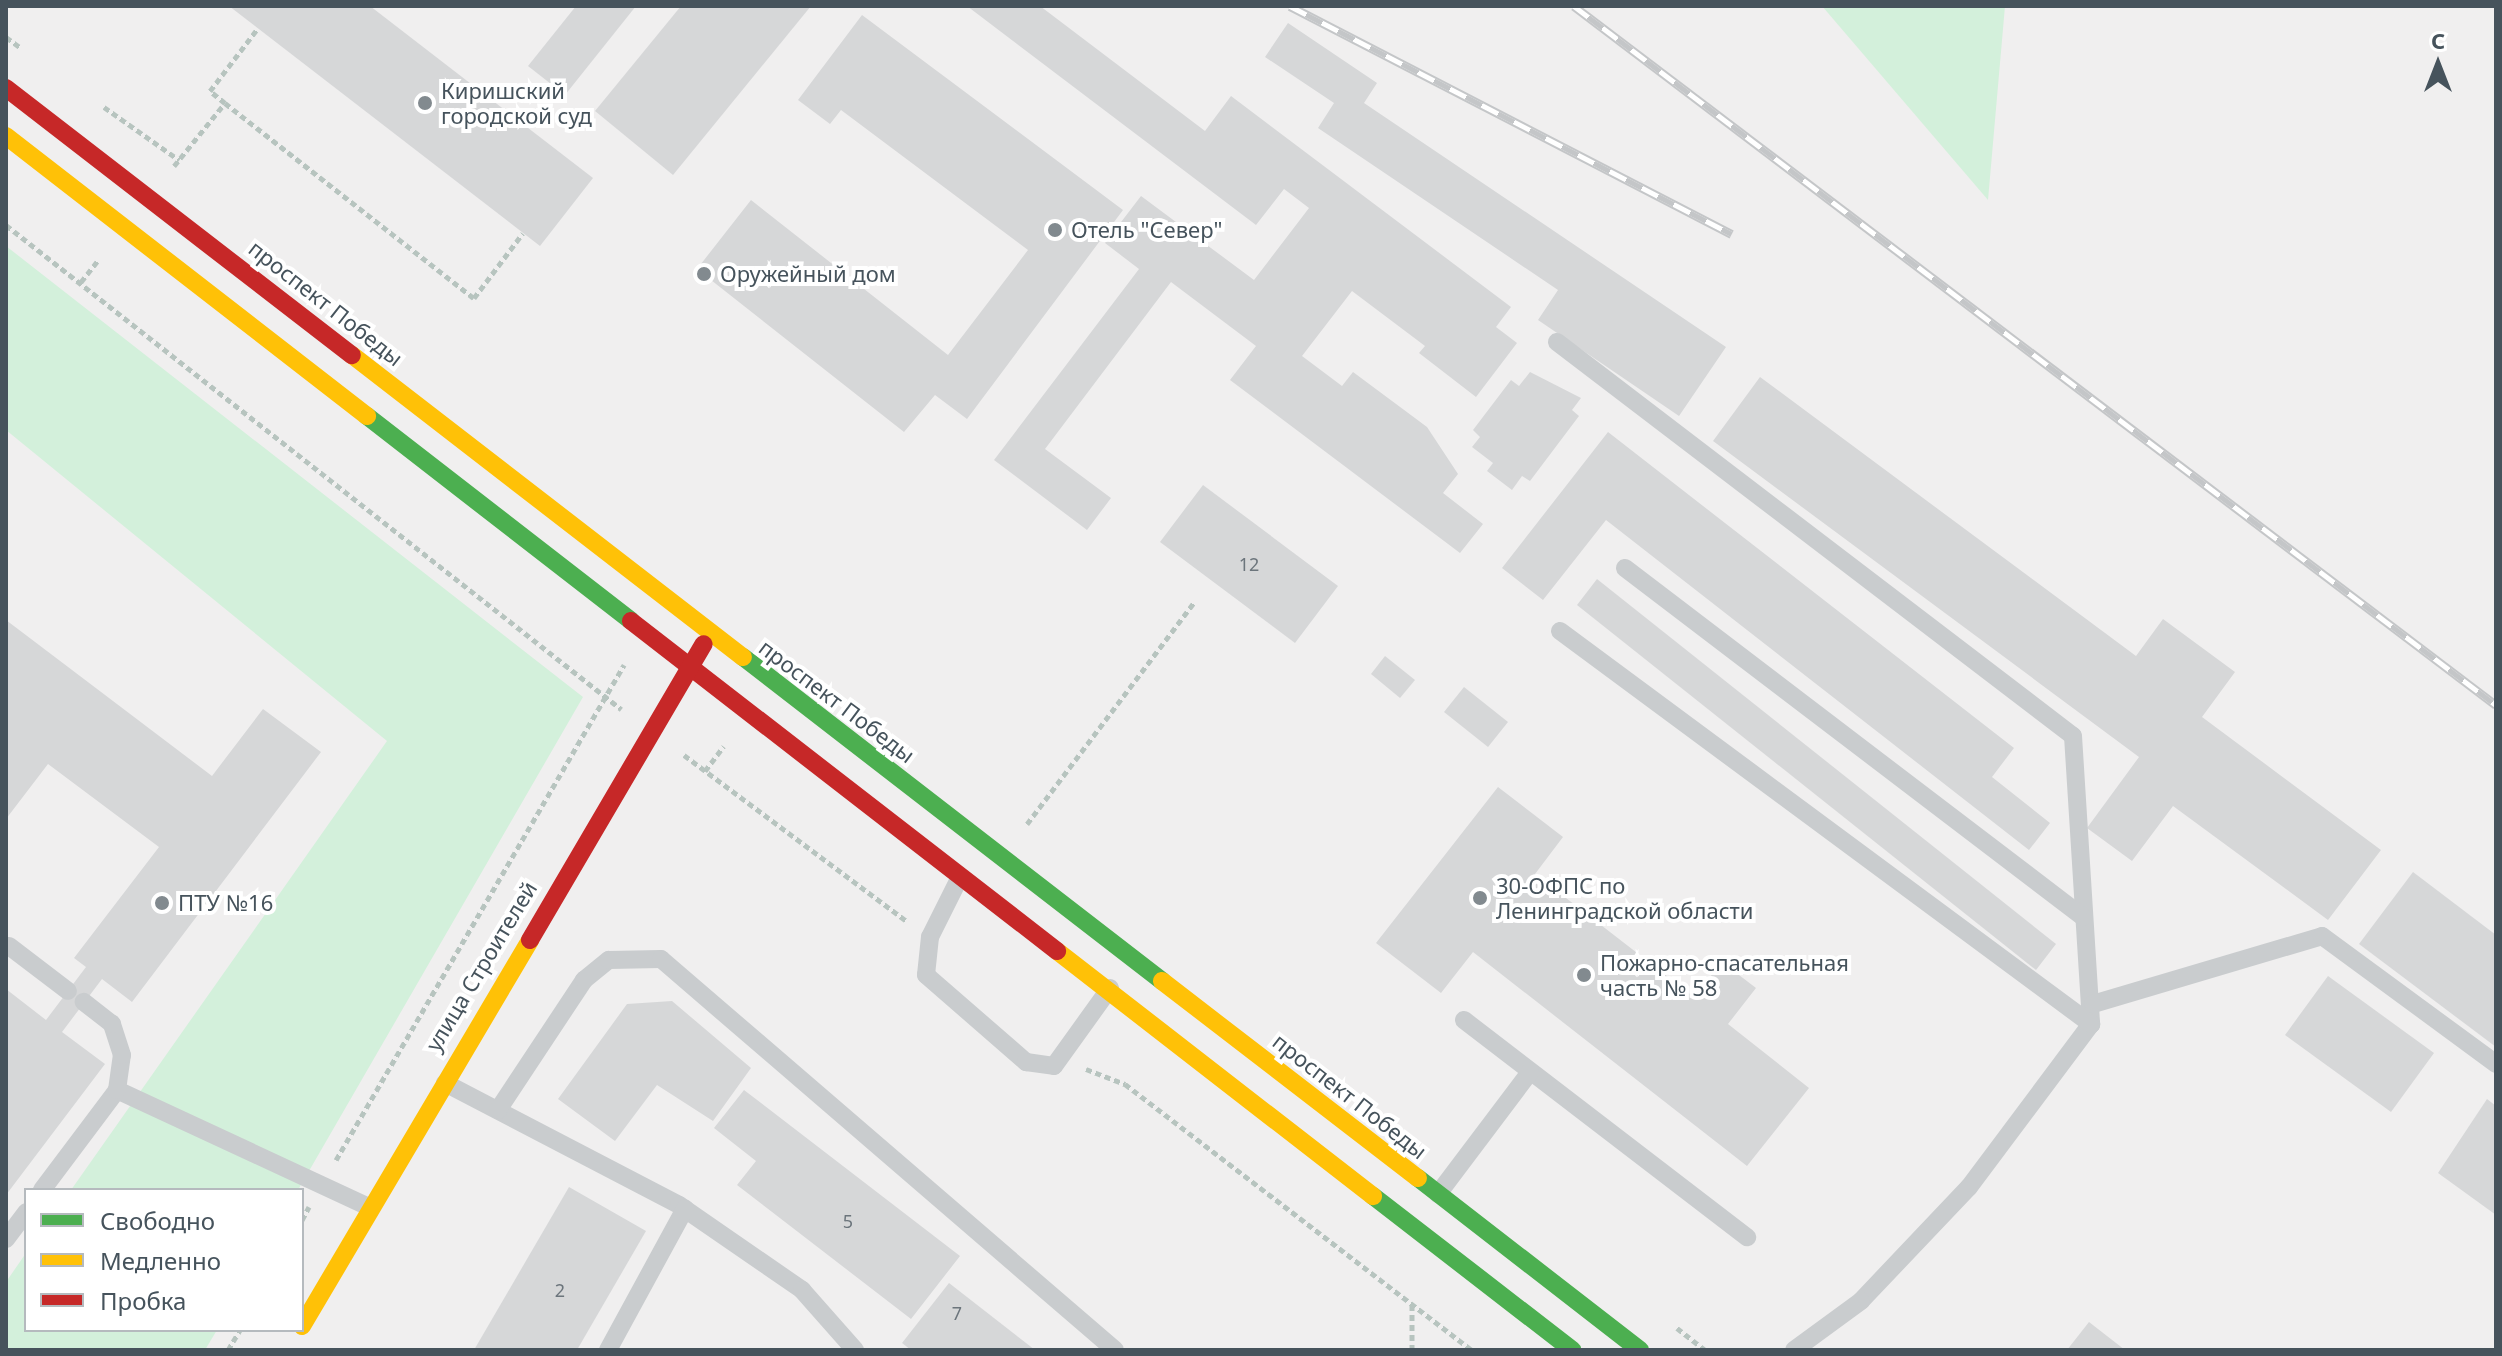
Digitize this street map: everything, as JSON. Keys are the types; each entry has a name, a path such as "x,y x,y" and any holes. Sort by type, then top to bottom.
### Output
{"main road":[{"name":"проспект Победы","path":"6,88 710,635 1640,1350"},
{"path":"6,136 646,637 1572,1350"},
{"name":"улица Строителей","path":"304,1321 442,1081 710,635"}],"lane":[{"path":"1557,342 2073,736 2083,917 2093,1004 2091,1024 1969,1187 1861,1301 1794,1350"},
{"path":"1625,568 2083,917"},
{"path":"1560,631 2091,1024"},
{"path":"960,877 930,937 926,975 1026,1062 1054,1066 1132,958"},
{"path":"2093,1004 2322,936 2496,1064"},
{"path":"7,946 68,991"},
{"path":"498,1110 584,980 609,960 661,959 1115,1350"},
{"path":"44,1188 117,1090 122,1055 112,1024 84,1002"},
{"path":"1464,1020 1747,1237"},
{"path":"1438,1194 1530,1072"},
{"path":"442,1081 685,1209 802,1290 855,1350"},
{"path":"117,1090 369,1207"},
{"path":"608,1350 685,1209"},
{"path":"6,1239 24,1215"}],"path":[{"path":"258,28 210,91 474,298 523,233"},
{"path":"179,160 225,103"},
{"path":"6,225 601,695"},
{"path":"1026,826 1195,601"},
{"path":"304,1217 601,695 646,637"},
{"path":"705,771 930,937"},
{"path":"1054,1066 1092,1070 1125,1084 1472,1350"},
{"path":"1412,1304 1412,1350"},
{"path":"228,1350 239,1332"},
{"path":"1692,1350 1697,1343"}],"green space":[{"path":"1822,6 2005,6 1988,200"},
{"path":"6,246 583,697 299,1188 72,1188 387,741 6,430"},
{"path":"24,1256 24,1332 216,1332 205,1350 6,1350 6,1282"}],"building":[{"name":"Киришский городской суд","path":"229,6 370,6 593,178 540,246"},
{"path":"576,6 636,6 565,95 528,66"},
{"path":"681,6 811,6 673,175 595,111"},
{"path":"967,6 1040,6 1205,131 1231,96 1511,307 1496,327 1517,343 1476,397 1419,353 1425,346 1352,291 1302,356 1342,386 1353,372 1427,427 1458,474 1443,493 1483,524 1460,553 1230,380 1256,346 1171,282 1045,449 1111,498 1087,530 994,460 1139,269 1105,243 1141,196 1254,280 1309,208 1284,189 1256,225"},
{"name":"Отель \"Север\"","path":"862,15 1123,210 967,419 935,395 904,432 697,269 751,200 948,355 1028,250 841,110 830,124 798,100"},
{"path":"1288,23 1377,83 1364,103 1726,347 1679,416 1538,320 1558,290 1318,128 1334,103 1265,57"},
{"path":"1530,372 1581,398 1572,410 1579,416 1530,481 1522,476 1512,490 1487,471 1493,463 1472,447 1480,437 1473,430 1511,380 1519,386"},
{"path":"1760,377 2136,656 2163,619 2235,672 2202,717 2381,850 2328,920 2173,806 2132,861 2087,828 2139,757 1713,441"},
{"path":"1608,432 2014,748 1992,777 2050,823 2029,850 1606,520 1543,600 1502,568"},
{"path":"1203,485 1338,586 1295,643 1160,542"},
{"path":"1597,579 2056,944 2036,970 1577,605"},
{"name":"ПТУ №16","path":"6,620 212,776 263,709 321,752 132,1002 102,979 62,1032 105,1064 6,1195 6,989 46,1020 86,967 74,958 159,847 48,764 6,819"},
{"path":"1385,656 1415,680 1400,698 1371,674"},
{"path":"1464,687 1508,722 1488,747 1444,712"},
{"name":"Пожарно-спасательная часть № 58","path":"1498,787 1563,837 1535,874 1694,997 1722,962 1756,988 1728,1024 1809,1088 1747,1166 1473,952 1441,993 1376,943"},
{"path":"2413,872 2496,935 2496,1047 2359,944"},
{"path":"2328,976 2434,1053 2391,1112 2285,1035"},
{"path":"672,1001 751,1068 713,1121 657,1085 615,1141 558,1099 627,1004"},
{"path":"744,1090 960,1256 911,1319 737,1185 756,1161 714,1128"},
{"path":"2487,1099 2496,1106 2496,1215 2438,1173"},
{"path":"569,1187 646,1231 577,1350 474,1350"},
{"path":"949,1283 1035,1350 911,1350 902,1343"},
{"path":"2089,1322 2125,1350 2067,1350"}],"railway":[{"path":"1290,6 1732,234"},
{"path":"1574,6 2496,705"}],"traffic: fast":[{"path":"367,416 631,621"},
{"path":"743,657 1162,981"},
{"path":"1418,1178 1640,1350"},
{"path":"1373,1196 1572,1350"}],"traffic: slow":[{"path":"6,136 367,416"},
{"path":"352,355 743,657"},
{"path":"304,1323 530,940"},
{"path":"1057,951 1373,1196"},
{"path":"1162,981 1418,1178"}],"traffic: jam":[{"path":"6,88 352,355"},
{"path":"631,621 1057,951"},
{"path":"530,940 704,644"}],"place":[{"name":"Киришский городской суд","path":"425,103"},
{"name":"Отель \"Север\"","path":"1055,230"},
{"name":"Оружейный дом","path":"704,274"},
{"name":"30-ОФПС по Ленинградской области","path":"1480,898"},
{"name":"ПТУ №16","path":"162,903"},
{"name":"Пожарно-спасательная часть № 58","path":"1584,975"}]}
